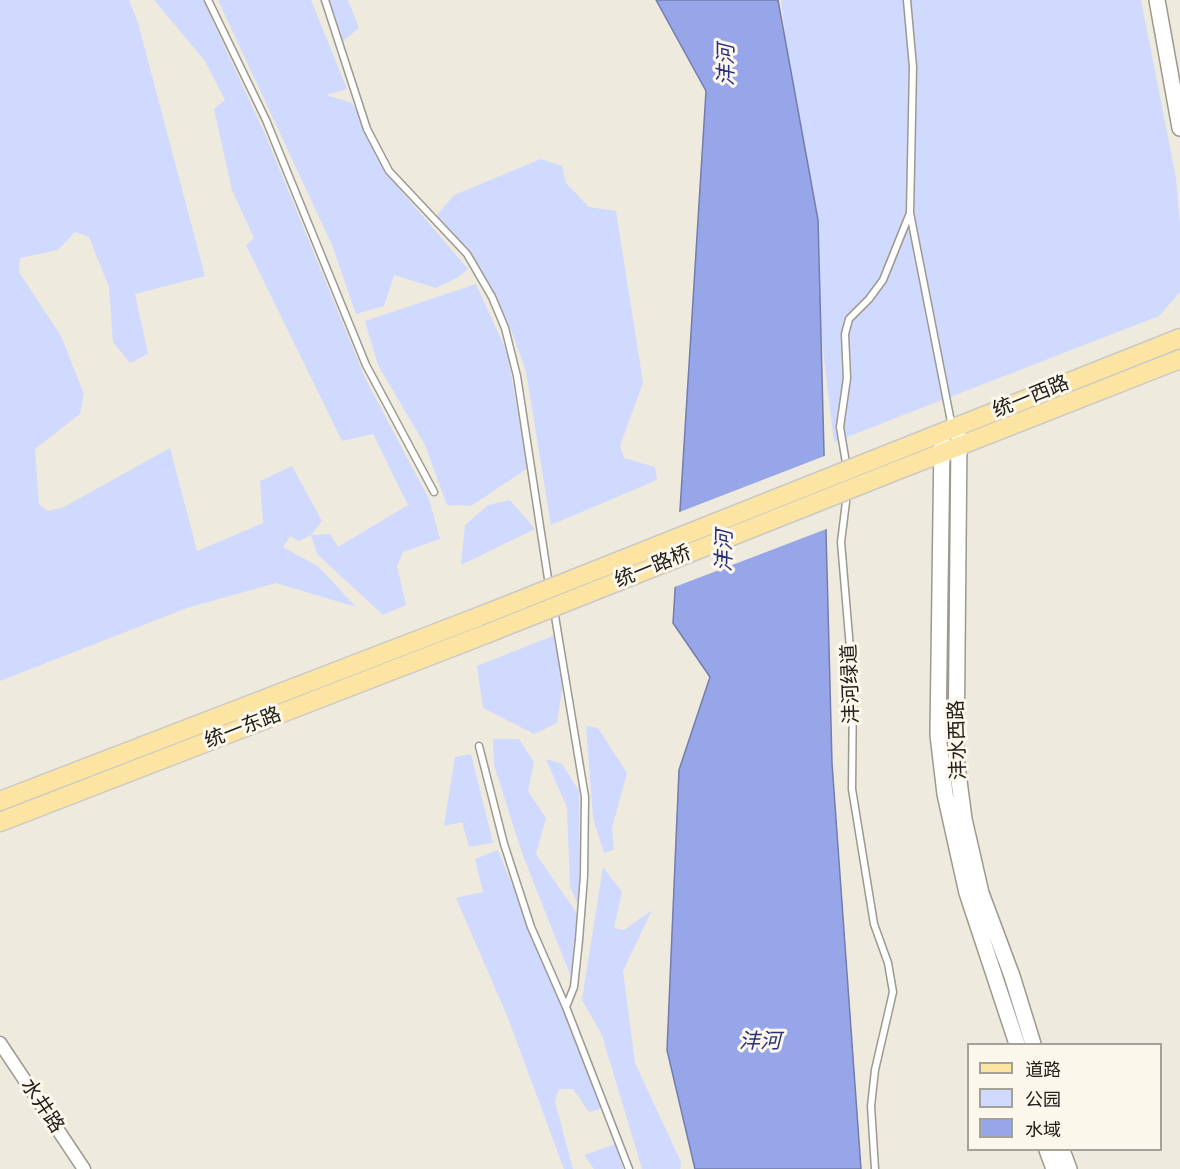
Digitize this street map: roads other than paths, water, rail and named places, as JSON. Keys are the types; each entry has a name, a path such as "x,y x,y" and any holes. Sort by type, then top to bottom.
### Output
{"main road":[{"name":"统一西路","path":"888,474 942,451 953,432 1180,338"},
{"name":"统一西路","path":"883,456 1180,359"},
{"name":"统一路桥","path":"483,615 883,456"},
{"name":"统一路桥","path":"486,634 888,474"},
{"name":"统一东路","path":"0,801 483,615"},
{"name":"统一东路","path":"0,822 486,634"}],"street":[{"path":"1157,0 1180,128"},
{"name":"沣水西路","path":"953,432 956,758 964,819 981,893 1012,976 1033,1043"},
{"name":"沣水西路","path":"942,451 938,735 945,794 967,893 1017,1043"},
{"name":"水井路","path":"0,1043 84,1169"},
{"path":"1048,1151 1054,1169"},
{"path":"1063,1151 1069,1169"}],"lane":[{"path":"208,0 266,120 366,364 434,492"},
{"path":"325,0 367,129 389,171 467,254 492,297 505,328 517,376 533,495 585,797 584,876 579,940 574,987 566,1007"},
{"path":"907,0 913,67 910,213 953,432"},
{"name":"沣河绿道","path":"875,1169 871,1106 875,1070 893,992 888,963 874,924 852,789 853,684 841,542 849,482 840,427 847,378 845,334 849,319 869,299 883,280 910,213"},
{"path":"478,746 504,844 531,927 566,1007 629,1169"}],"water":[{"name":"沣河","path":"656,0 778,0 818,220 832,763 861,1169 695,1169 667,1050 679,770 710,677 673,623 706,91"}]}
